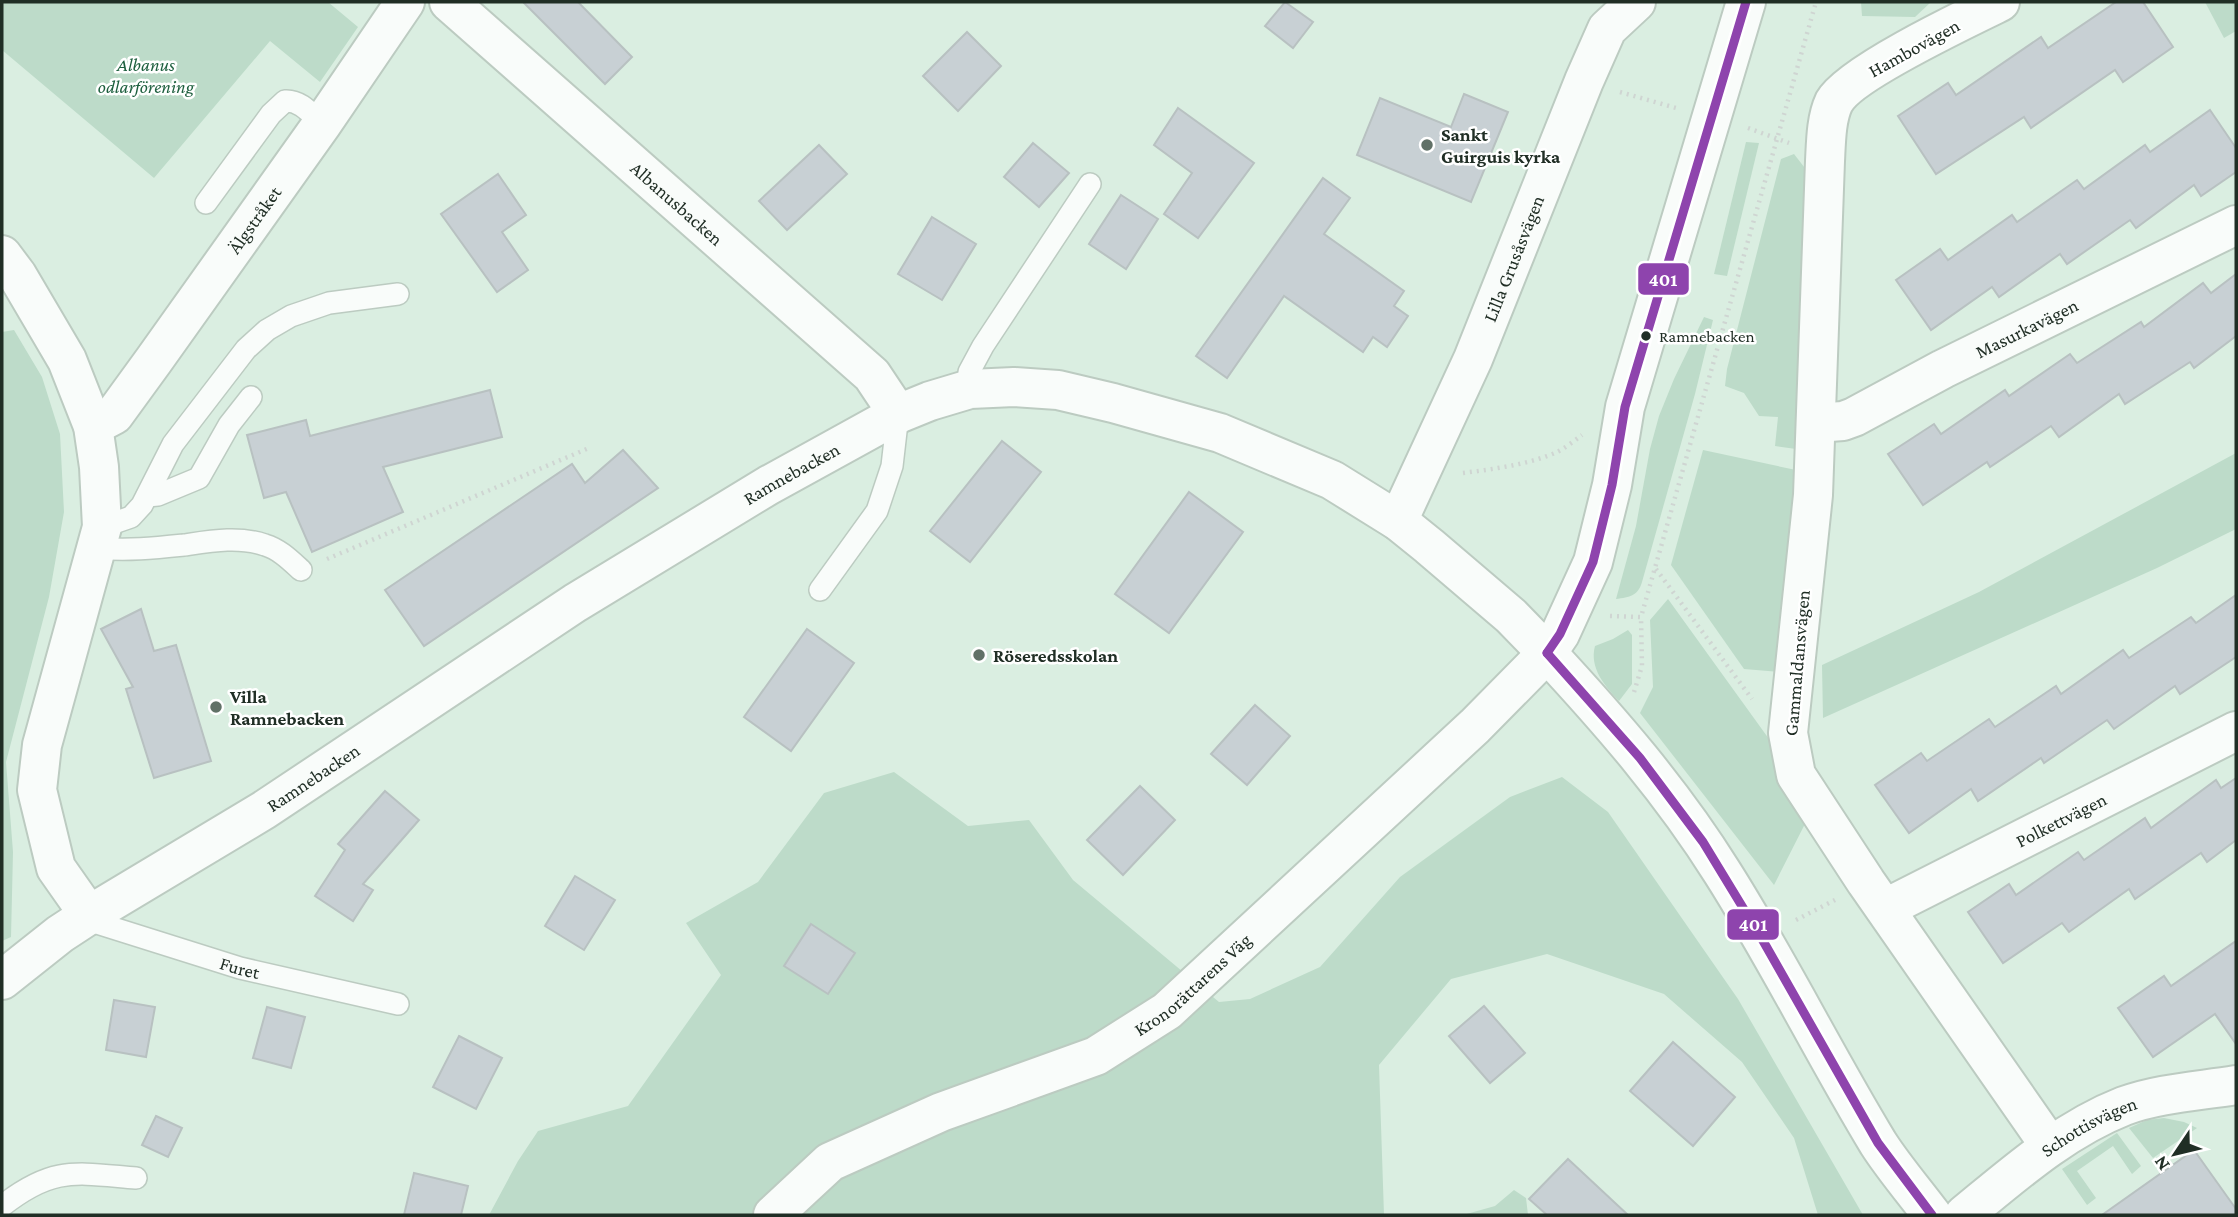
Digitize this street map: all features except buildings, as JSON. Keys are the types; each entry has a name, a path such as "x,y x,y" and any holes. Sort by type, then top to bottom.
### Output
{"street":[{"name":"Älgstråket","path":"93,426 114,415 322,124 405,2"},
{"name":"Albanusbacken","path":"449,2 872,375 898,414"},
{"name":"Lilla Grusåsvägen","path":"1398,521 1473,359 1584,81 1608,29 1636,2"},
{"name":"Kronorättarens Väg","path":"773,1215 830,1162 942,1112 1096,1056 1167,1011 1475,726 1547,653 1560,634 1593,562 1612,485 1625,407 1746,2"},
{"name":"Hambovägen","path":"1834,103 1843,90 1884,64 2000,2"},
{"name":"Gammaldansvägen","path":"1834,103 1828,126 1825,160 1813,495 1788,733 1796,775 1866,882 2050,1146"},
{"name":"Masurkavägen","path":"1816,423 1843,421 1854,417 1943,369 2236,225"},
{"path":"2,255 17,275 67,360 93,426 102,495 99,538 42,745 37,790 56,868 89,915"},
{"name":"Ramnebacken","path":"2,980 60,934 89,915 264,810 576,603 769,485 898,414 930,401 970,389 1014,387 1058,390 1220,433 1332,480 1398,521 1511,616 1611,723 1676,804 1722,871 1764,941 1880,1145 1932,1215"},
{"name":"Polkettvägen","path":"1886,908 2236,731"},
{"name":"Schottisvägen","path":"1964,1215 2050,1146 2092,1120 2127,1105 2236,1085"}],"lane":[{"path":"206,203 271,114 285,101 293,101 303,106 322,124"},
{"path":"970,389 969,372 983,346 1090,184"},
{"path":"301,570 285,555 268,545 250,541 228,539 116,550 99,538 131,517 142,505 173,444 246,349 267,330 292,316 329,303 398,294"},
{"path":"146,496 158,495 199,478 229,425 251,397"},
{"path":"820,590 877,511 891,466 898,414"},
{"name":"Furet","path":"89,915 97,923 240,968 398,1004"},
{"path":"2,1206 18,1193 45,1178 74,1173 136,1178"}],"path":[{"path":"1632,697 1642,666 1641,617 1816,2"},
{"path":"1623,92 1661,103"},
{"path":"1745,127 1763,132"},
{"path":"1454,474 1534,460 1556,452 1587,432"},
{"path":"301,570 589,449"},
{"path":"1656,569 1753,700"},
{"path":"1574,602 1602,615 1641,617"},
{"path":"1793,922 1828,904"}],"green space":[{"name":"Albanus odlarförening","path":"2,2 328,2 358,27 320,82 270,41 154,178 2,50"},
{"path":"1861,2 1931,2 1915,17 1862,16"},
{"path":"2205,2 2236,2 2236,31 2224,38"},
{"path":"1746,142 1759,143 1727,276 1714,274"},
{"path":"1794,154 1808,172 1796,449 1775,446 1778,417 1759,416 1744,393 1725,386 1727,369 1781,159"},
{"path":"1704,317 1713,320 1642,582 1633,595 1616,599 1636,526 1659,416"},
{"path":"14,330 42,377 60,434 64,512 49,597 6,762 13,852 11,937 2,941 2,332"},
{"path":"1703,450 1796,470 1780,672 1744,669 1671,565"},
{"path":"2236,453 2236,529 2157,568 1823,718 1822,665 1979,592"},
{"path":"1668,599 1769,739 1809,816 1774,885 1640,713 1653,687 1650,620"},
{"path":"1628,630 1632,635 1632,684 1619,701 1596,669 1595,646"},
{"path":"894,772 968,826 1029,820 1073,880 1219,1002 1250,999 1320,967 1400,877 1510,797 1562,777 1608,812 1738,999 1863,1215 1818,1215 1794,1138 1742,1062 1664,994 1547,954 1451,979 1379,1065 1384,1215 489,1215 518,1161 538,1131 628,1106 721,975 686,923 758,882 824,793"},
{"path":"2164,1118 2197,1128 2153,1158 2129,1128 2147,1120"},
{"path":"2117,1133 2141,1166 2132,1174 2113,1146 2077,1171 2096,1198 2087,1205 2062,1169"},
{"path":"1514,1190 1526,1198 1528,1215 1463,1215 1495,1206"}],"transit line":[{"name":"401","path":"1547,653 1560,634 1593,562 1612,485 1625,407 1746,2"},
{"name":"401","path":"1547,653 1640,758 1703,842 1762,939 1878,1143 1932,1215"}],"place":[{"name":"Sankt Guirguis kyrka","path":"1427,145"},
{"name":"Ramnebacken","path":"1646,336"},
{"name":"Röseredsskolan","path":"979,655"},
{"name":"Villa Ramnebacken","path":"216,707"}]}
